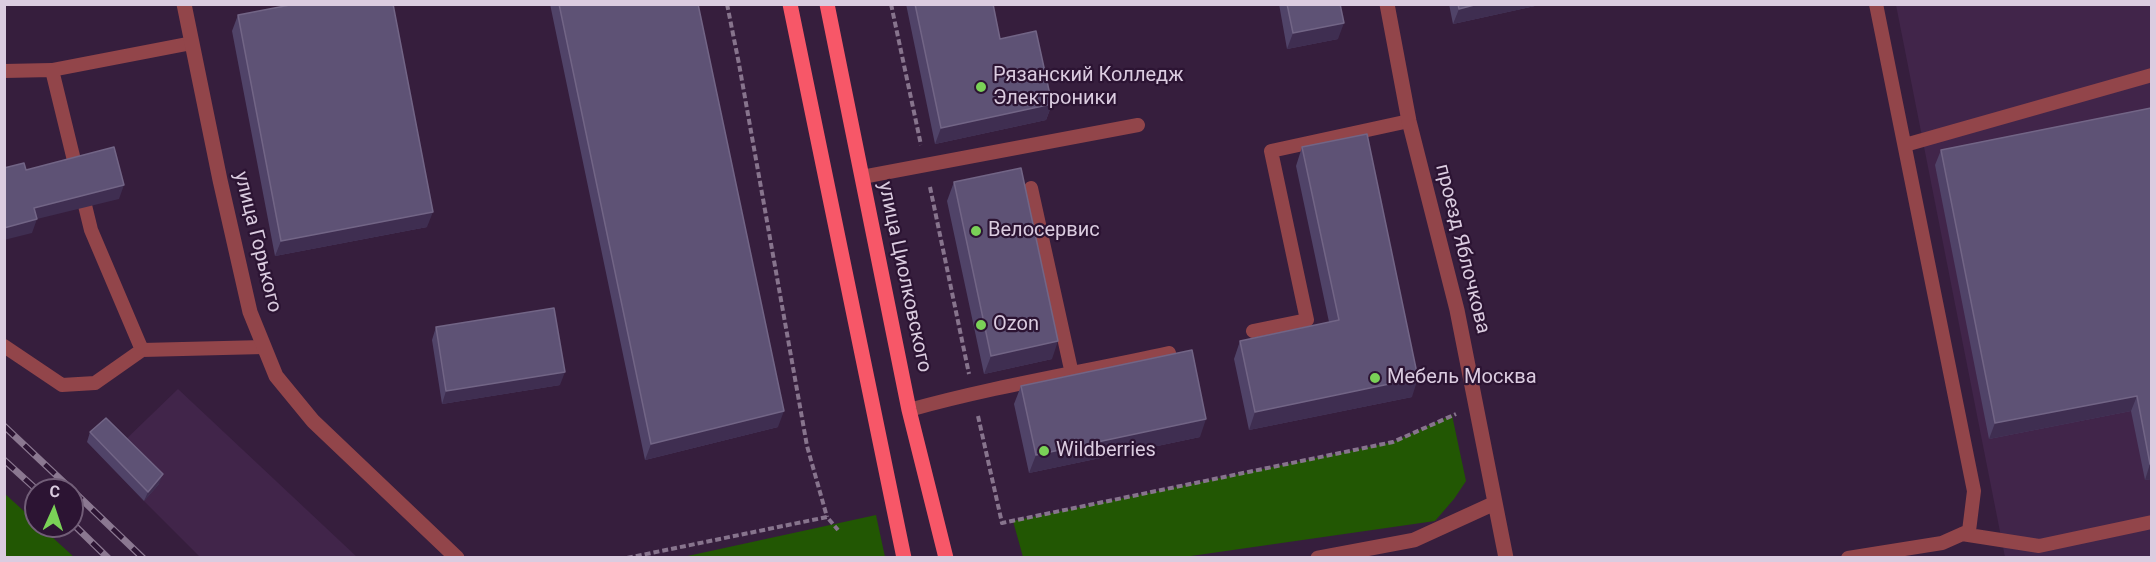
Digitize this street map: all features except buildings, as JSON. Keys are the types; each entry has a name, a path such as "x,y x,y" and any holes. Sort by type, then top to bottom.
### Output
{"main road":[{"path":"790,4 904,558"},
{"name":"улица Циолковского","path":"827,4 909,410 946,558"}],"street":[{"name":"улица Горького","path":"184,4 250,312 276,376 313,421 457,558"},
{"name":"проезд Яблочкова","path":"1387,4 1409,122 1457,310 1506,558"},
{"path":"1318,558 1414,540 1496,503"}],"lane":[{"path":"1848,558 1942,543 1969,531 1974,491 1876,4"},
{"path":"4,71 52,70 192,43"},
{"path":"52,70 90,230 142,350"},
{"path":"1905,145 2151,75"},
{"path":"1253,331 1307,320 1271,151 1409,122"},
{"path":"862,177 1138,125"},
{"path":"1031,188 1072,374"},
{"path":"4,346 62,385 95,383 142,350 264,347"},
{"path":"909,410 973,392 1169,353"},
{"path":"1962,534 2039,546 2151,522"}],"path":[{"path":"727,4 807,446 827,517 838,530"},
{"path":"891,4 1002,523 1393,442 1452,415 1477,409"},
{"path":"627,558 827,517"}],"shaded area":[{"path":"1896,5 2151,5 2151,557 2005,557"},
{"path":"178,389 357,557 200,557 144,501 159,484 120,445"}],"green space":[{"path":"1452,415 1466,481 1435,521 1184,557 1023,557 1013,521 1393,442"},
{"path":"4,493 24,511 24,538 53,538 74,557 5,557"},
{"path":"876,515 885,557 683,557"}],"railway":[{"path":"4,426 59,478"},
{"path":"4,460 24,478"},
{"path":"84,501 143,558"},
{"path":"84,535 108,558"}],"place":[{"name":"Рязанский Колледж Электроники","path":"981,87"},
{"name":"Велосервис","path":"976,231"},
{"name":"Ozon","path":"981,325"},
{"name":"Мебель Москва","path":"1375,378"},
{"name":"Wildberries","path":"1044,451"}]}
